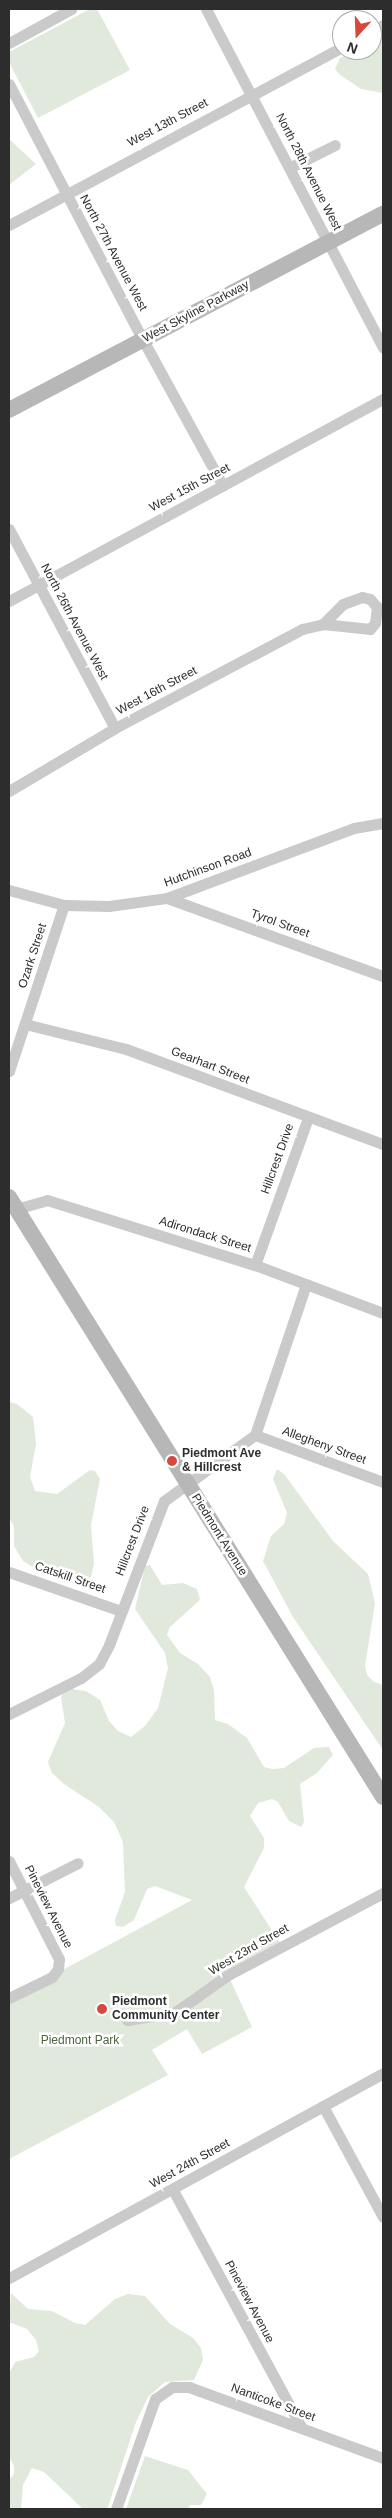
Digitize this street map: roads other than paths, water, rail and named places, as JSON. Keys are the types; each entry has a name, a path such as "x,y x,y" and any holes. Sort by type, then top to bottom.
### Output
{"main road":[{"name":"West Skyline Parkway","path":"9,410 383,214"},
{"name":"Piedmont Avenue","path":"13,1203 383,1797"}],"street":[{"path":"9,43 70,9"},
{"name":"North 28th Avenue West","path":"206,9 383,348"},
{"name":"West 13th Street","path":"9,225 332,52"},
{"name":"North 27th Avenue West","path":"9,84 143,340 224,486"},
{"path":"290,167 335,145"},
{"name":"West 15th Street","path":"9,601 383,399"},
{"name":"North 26th Avenue West","path":"9,529 115,728"},
{"name":"West 16th Street","path":"9,791 115,728 302,629 322,624"},
{"name":"Hutchinson Road","path":"9,890 64,905 109,906 167,898 354,828 383,823"},
{"name":"Tyrol Street","path":"167,898 383,976"},
{"name":"Ozark Street","path":"9,1071 64,905"},
{"name":"Gearhart Street","path":"25,1024 126,1049 308,1118 383,1144"},
{"name":"Hillcrest Drive","path":"255,1265 308,1118"},
{"name":"Adirondack Street","path":"13,1203 47,1200 255,1265 383,1313"},
{"path":"255,1436 306,1284"},
{"name":"Hillcrest Drive","path":"9,1714 81,1678 99,1664 164,1501 255,1436"},
{"name":"Allegheny Street","path":"255,1436 383,1482"},
{"name":"Catskill Street","path":"9,1572 121,1611"},
{"name":"Pineview Avenue","path":"9,1861 59,1960 58,1969 52,1977 9,1998"},
{"path":"9,1898 78,1862"},
{"name":"West 23rd Street","path":"128,2020 174,2013 228,1975 383,1893"},
{"name":"West 24th Street","path":"9,2278 173,2190 383,2073"},
{"path":"323,2106 383,2217"},
{"name":"Pineview Avenue","path":"173,2190 301,2427"},
{"name":"Nanticoke Street","path":"116,2509 155,2399 172,2387 189,2387 383,2458"}],"place":[{"name":"Piedmont Ave & Hillcrest","path":"172,1461"},
{"name":"Piedmont Community Center","path":"102,2009"}],"park label":[{"name":"Piedmont Park","path":"80,2041"}]}
